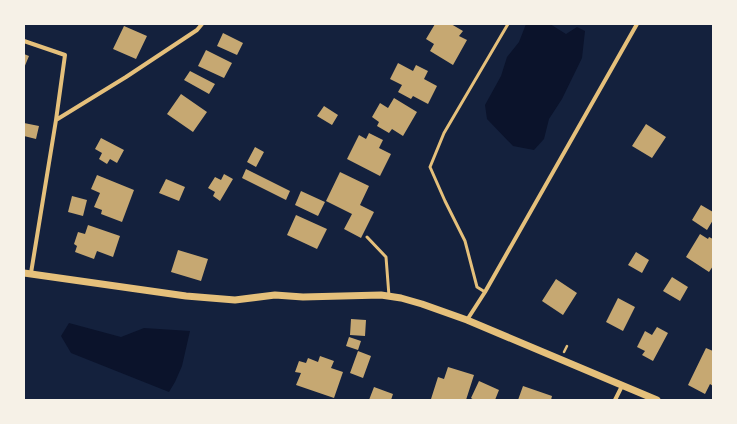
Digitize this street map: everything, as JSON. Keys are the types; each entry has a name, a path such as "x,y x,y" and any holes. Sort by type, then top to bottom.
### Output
{"street":[{"path":"56,120 197,30 202,24"},
{"path":"467,320 485,292 637,24"},
{"path":"24,41 65,55 56,120 28,273 186,296 235,300 275,295 302,297 381,295 402,298 467,320 657,400"},
{"path":"615,400 622,386"}],"lane":[{"path":"485,292 477,287 465,242 430,167 444,133 508,24"},
{"path":"367,237 386,257 389,296"}],"water":[{"path":"526,24 550,24 566,34 577,27 585,31 582,58 562,99 549,119 544,139 534,150 513,146 487,119 485,105 501,76 507,57 519,42"},
{"path":"69,323 121,337 144,328 190,331 182,366 169,392 71,353 61,336"}],"building":[{"path":"435,24 451,24 463,31 459,36 467,40 453,65 430,51 434,44 426,39"},
{"path":"124,26 147,36 136,59 113,49"},
{"path":"223,33 243,43 237,55 217,46"},
{"path":"206,50 232,63 224,78 198,66"},
{"path":"24,54 29,56 24,68"},
{"path":"398,63 413,71 416,65 428,71 424,79 437,86 428,104 413,96 411,99 398,92 402,85 390,79"},
{"path":"190,71 215,84 209,94 184,80"},
{"path":"181,94 207,112 193,132 167,114"},
{"path":"394,98 417,112 403,136 392,129 389,133 377,126 379,122 372,117 380,103 388,108"},
{"path":"324,106 338,115 332,125 317,116"},
{"path":"24,123 39,126 36,139 24,136"},
{"path":"646,124 666,137 652,158 632,146"},
{"path":"369,133 383,140 379,148 391,154 380,176 347,159 359,135 366,139"},
{"path":"101,138 124,150 117,163 110,159 107,164 99,159 102,153 95,149"},
{"path":"255,147 264,152 256,167 247,162"},
{"path":"246,169 290,191 286,200 242,178"},
{"path":"340,172 369,186 360,205 374,212 361,238 344,229 352,214 326,201"},
{"path":"224,174 233,179 220,201 213,196 215,192 208,188 215,177 221,180"},
{"path":"97,175 134,190 122,222 101,214 102,210 94,207 100,193 91,189"},
{"path":"166,179 185,187 179,201 159,193"},
{"path":"301,191 325,202 318,216 295,205"},
{"path":"72,196 87,200 83,216 68,212"},
{"path":"701,205 713,212 713,220 707,230 692,220"},
{"path":"296,215 327,229 317,249 287,235"},
{"path":"88,225 120,236 113,257 97,251 94,259 75,252 77,246 74,244 78,232 85,234"},
{"path":"700,234 708,239 709,237 713,239 713,266 709,272 686,257"},
{"path":"178,250 208,259 201,281 171,272"},
{"path":"636,252 649,260 642,273 628,265"},
{"path":"672,277 688,287 680,301 663,291"},
{"path":"556,279 577,293 563,315 542,301"},
{"path":"618,298 635,307 623,331 606,322"},
{"path":"351,319 366,320 365,336 350,335"},
{"path":"657,327 668,333 653,361 642,355 645,351 637,347 645,331 652,335"},
{"path":"349,337 361,341 358,350 346,346"},
{"path":"706,348 713,351 713,386 710,384 705,394 688,385"},
{"path":"358,351 371,356 363,378 350,373"},
{"path":"320,356 334,361 331,368 343,372 334,398 296,385 301,373 295,372 299,361 306,363 308,358 318,362"},
{"path":"448,367 474,375 466,400 431,399 438,377 444,379"},
{"path":"479,381 499,390 495,400 474,400 471,398"},
{"path":"523,386 552,396 551,400 518,400"},
{"path":"374,387 393,394 391,400 369,400"}]}
